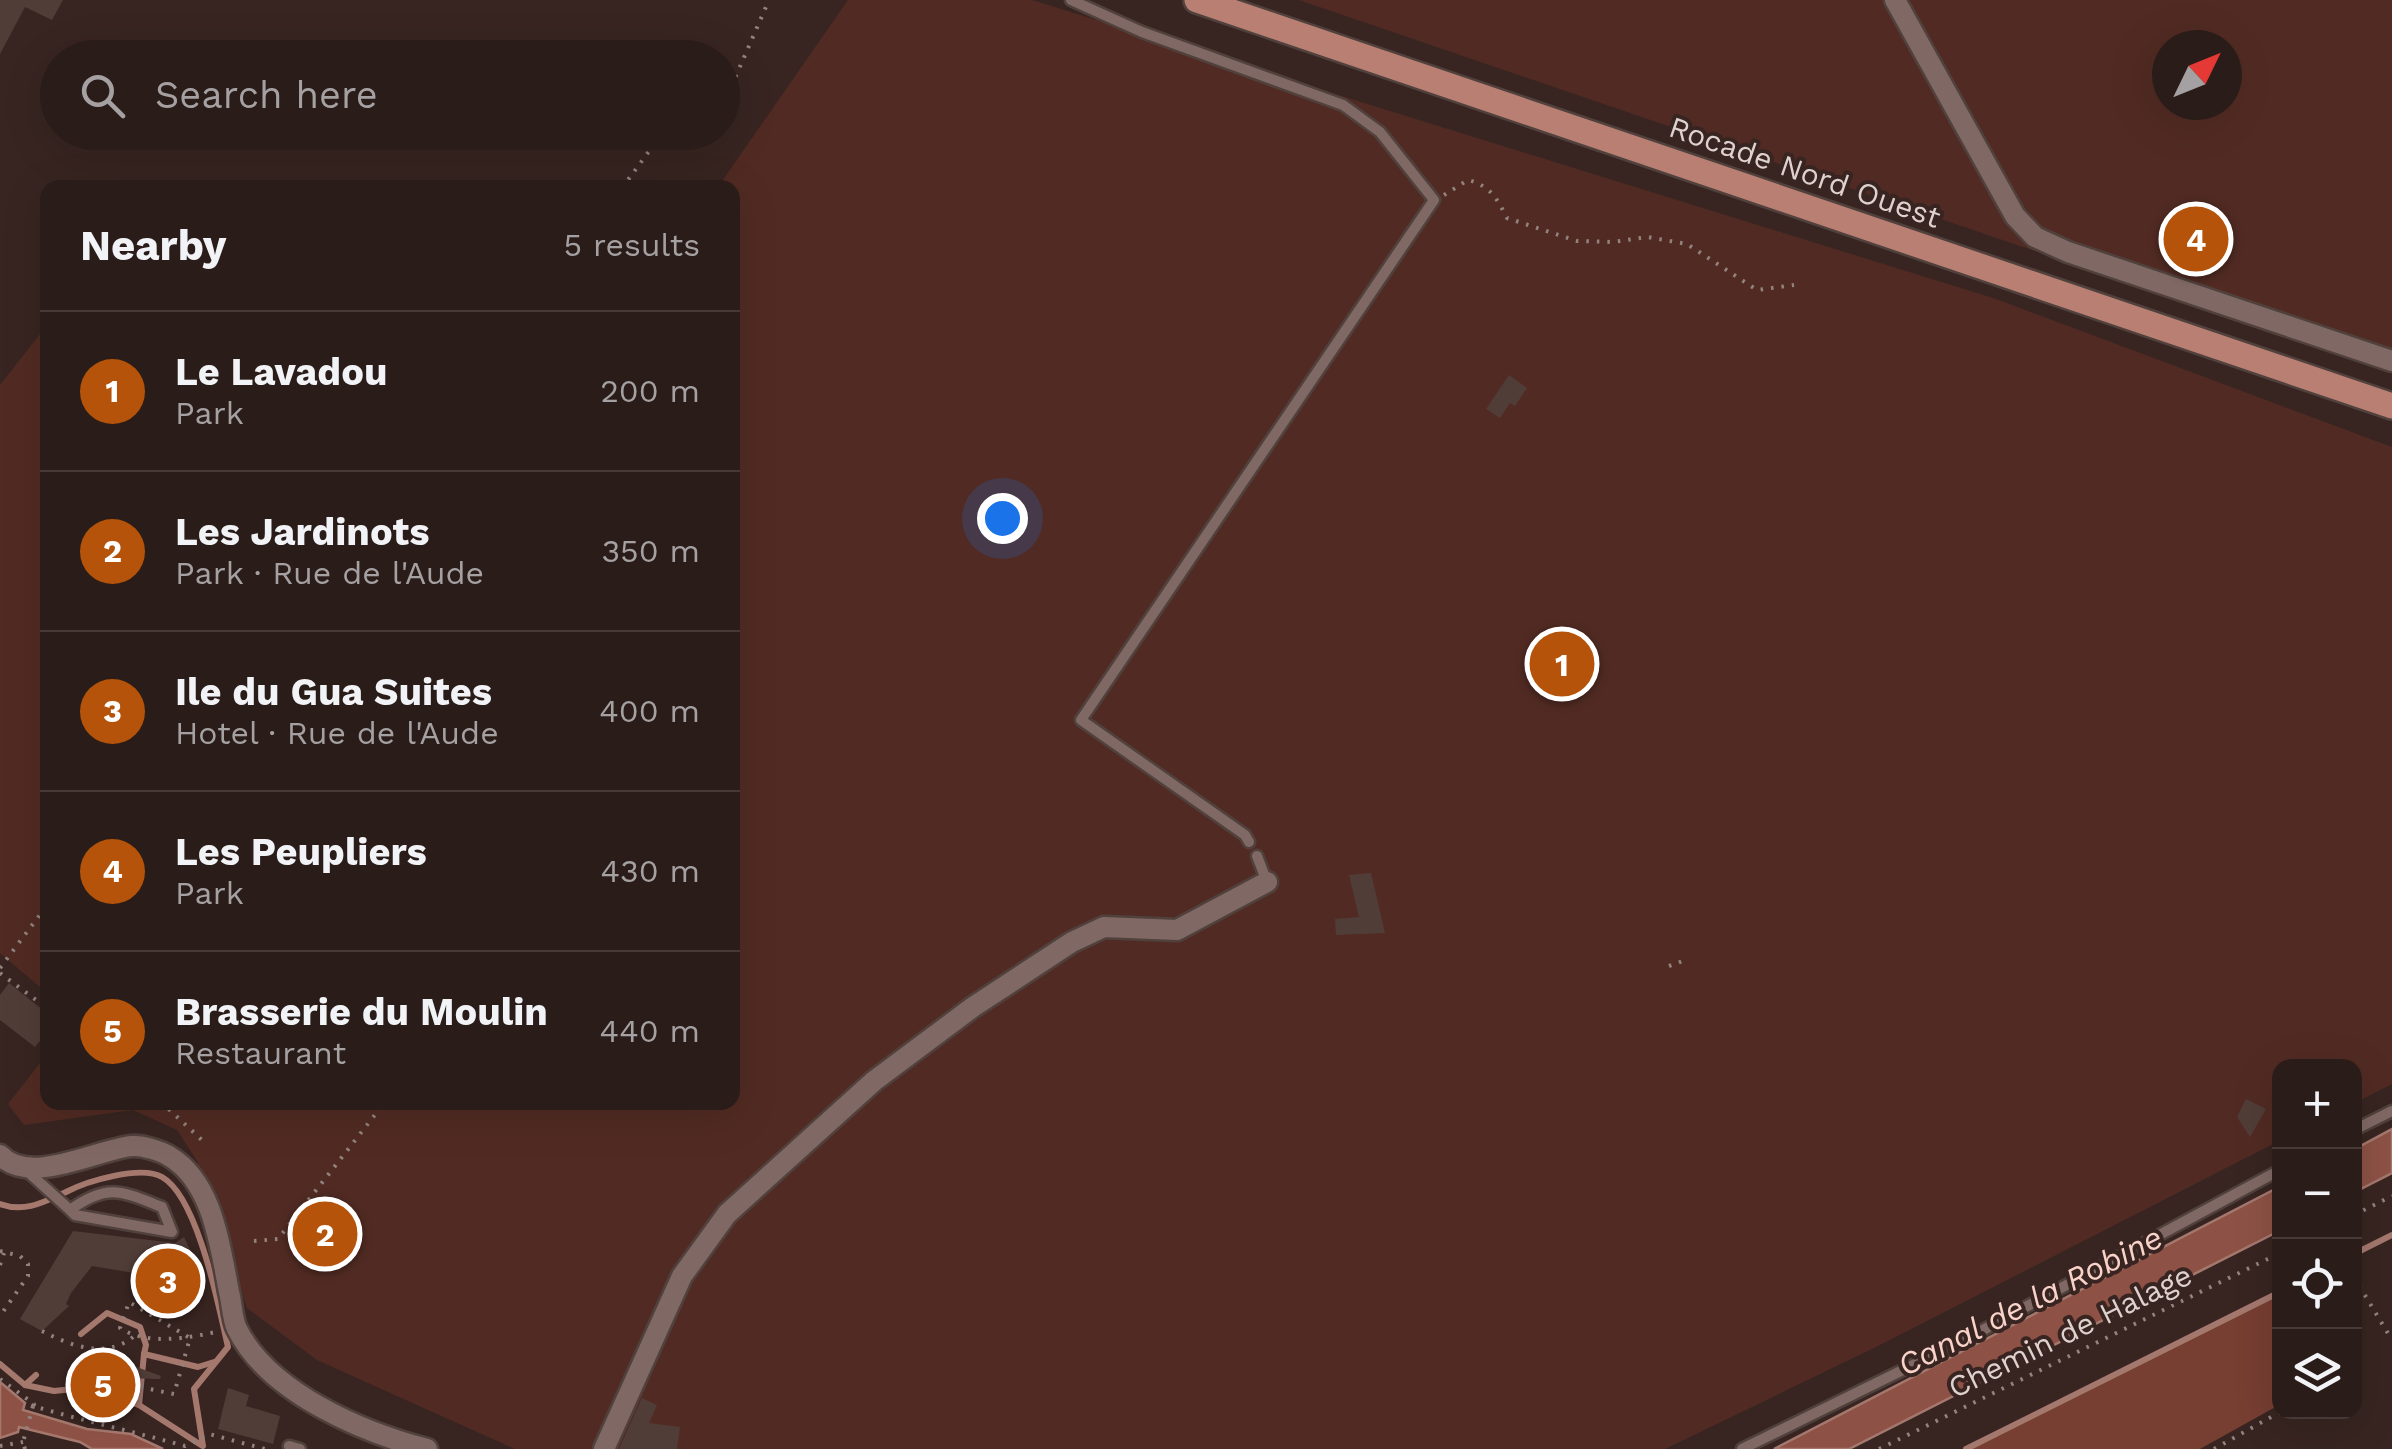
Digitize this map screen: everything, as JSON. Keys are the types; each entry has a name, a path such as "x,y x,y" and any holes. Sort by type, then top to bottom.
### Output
{"main road":[{"name":"Rocade Nord Ouest","path":"1197,0 2392,406"}],"street":[{"path":"1895,0 2016,216 2035,237 2068,252 2392,361"},
{"path":"604,1449 682,1276 693,1261 728,1214 874,1081 1072,942 1104,928 1177,930 1267,882"},
{"path":"9,1159 33,1166 70,1164 135,1145 167,1154 193,1176 218,1231 236,1328 272,1374 335,1415 396,1441 428,1449"}],"lane":[{"path":"1070,0 1142,32 1343,105 1380,132 1434,200 1081,720 1245,835 1248,842"},
{"path":"1257,856 1267,882"},
{"path":"2362,1126 2392,1111"},
{"path":"9,1159 75,1215 172,1232 162,1207 120,1191 94,1193 66,1207"},
{"path":"1742,1449 1970,1337 2272,1174"}],"path":[{"path":"740,66 769,0"},
{"path":"628,180 650,150"},
{"path":"1434,200 1468,180 1484,184 1507,218 1541,230 1577,241 1647,238 1687,244 1757,290 1794,285"},
{"path":"40,915 0,970 40,1002"},
{"path":"1669,966 1688,959"},
{"path":"170,1110 203,1141"},
{"path":"254,1241 278,1239 379,1110"},
{"path":"2362,1211 2392,1196"},
{"path":"0,1266 2,1252 20,1256 28,1264 28,1276 0,1316"},
{"name":"Chemin de Halage","path":"1880,1449 2272,1257"},
{"path":"2362,1290 2392,1340"},
{"path":"190,1338 128,1302 120,1328 135,1337 190,1338 214,1333"},
{"path":"42,1331 98,1351 135,1337"},
{"path":"120,1383 174,1394 190,1338"},
{"path":"0,1379 34,1404 25,1449"},
{"path":"33,1406 185,1446 209,1434 265,1449"},
{"path":"2214,1449 2272,1416"},
{"path":"0,1446 24,1440"}],"shaded area":[{"path":"848,0 1032,0 1993,298 2392,447 2392,1084 2362,1099 2362,1059 2272,1059 2272,1145 1878,1346 1665,1449 515,1449 317,1360 247,1308 197,1161 177,1130 133,1110 740,1110 740,180 723,180"},
{"path":"1299,0 2392,0 2392,373"},
{"path":"40,334 40,987 0,953 0,385"},
{"path":"40,1063 40,1110 133,1110 24,1125 8,1104"},
{"path":"2392,1129 2392,1173 2362,1188 2362,1149 2362,1145"},
{"path":"2272,1191 2272,1235 1849,1449 1774,1449"},
{"path":"2272,1298 2272,1409 2200,1449 1970,1449"},
{"path":"0,1382 25,1403 23,1410 87,1429 131,1434 163,1449 92,1449 80,1442 19,1427 18,1432 0,1438"}],"building":[{"path":"0,0 63,0 52,20 25,7 0,54"},
{"path":"1509,375 1527,388 1515,406 1510,403 1500,418 1486,409"},
{"path":"1371,873 1385,933 1336,935 1335,919 1359,917 1349,875"},
{"path":"9,983 40,1008 40,1041 35,1047 0,1020 0,995"},
{"path":"2246,1099 2266,1109 2250,1137 2237,1117"},
{"path":"73,1231 175,1243 184,1237 193,1256 184,1269 193,1277 186,1296 163,1293 162,1288 140,1281 140,1274 92,1266 71,1293 66,1304 69,1306 42,1331 20,1319"},
{"path":"98,1358 123,1362 161,1376 121,1378 113,1402 122,1408 107,1416 83,1409"},
{"path":"228,1388 249,1395 246,1406 280,1416 273,1444 218,1429"},
{"path":"642,1398 657,1405 649,1423 680,1427 677,1449 619,1449"}],"waterway":[{"path":"0,1204 34,1205 87,1183 128,1174 153,1174 175,1188 205,1255 228,1347 194,1389 203,1446"},
{"path":"2362,1250 2392,1235"},
{"path":"1966,1449 2272,1296"},
{"path":"81,1334 107,1313 140,1327 146,1345 144,1354"},
{"path":"139,1405 144,1354 198,1367 214,1362"},
{"path":"0,1364 25,1385 54,1391 83,1388"},
{"path":"25,1385 36,1375"},
{"path":"120,1399 139,1405 201,1445"}],"place":[{"name":"Les Peupliers","path":"2196,239"},
{"name":"Le Lavadou","path":"1562,664"},
{"name":"Les Jardinots","path":"325,1234"},
{"name":"Ile du Gua Suites","path":"168,1281"},
{"name":"Brasserie du Moulin","path":"103,1385"}],"water label":[{"name":"Canal de la Robine","path":"2030,1301"}]}
